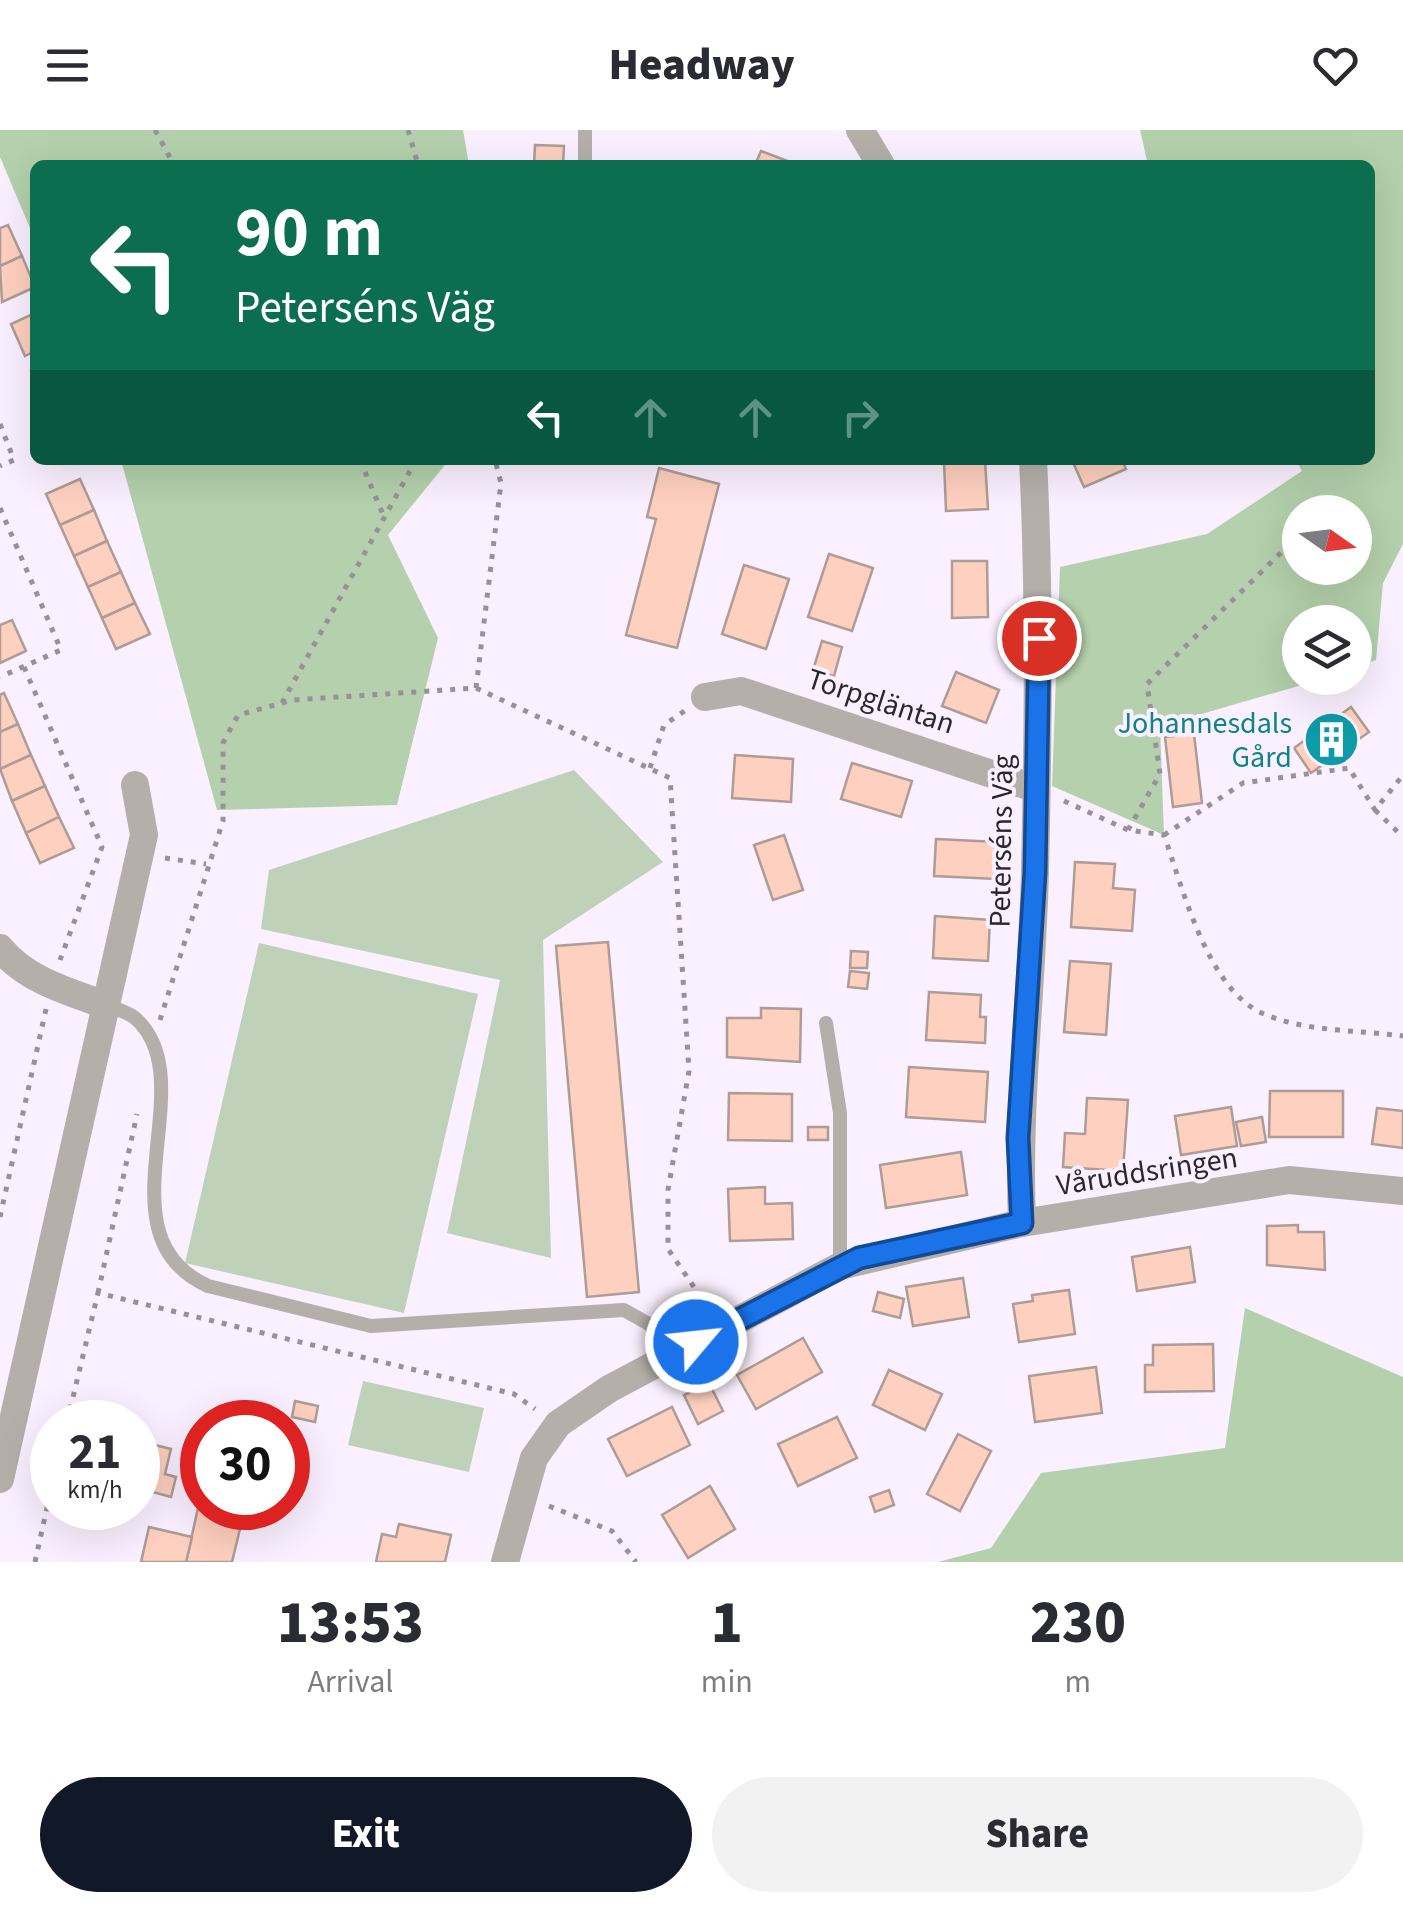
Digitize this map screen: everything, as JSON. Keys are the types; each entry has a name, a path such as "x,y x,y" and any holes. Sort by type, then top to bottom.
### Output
{"street":[{"path":"860,130 878,160"},
{"name":"Peterséns Väg","path":"1022,1223 1018,1138 1035,872 1040,601 1033,465"},
{"name":"Torpgläntan","path":"705,698 741,691 979,766 1034,788"},
{"path":"1,1468 144,835 135,784"},
{"path":"0,948 11,962 51,986 106,1005"},
{"name":"Våruddsringen","path":"505,1562 520,1497 534,1458 558,1424 609,1389 840,1266 1022,1223 1289,1180 1403,1190"}],"lane":[{"path":"585,130 585,160"},
{"path":"106,1005 134,1018 152,1046 161,1079 153,1170 156,1212 166,1248 182,1274 208,1286 372,1326 624,1310 649,1324 673,1354"},
{"path":"826,1023 840,1114 840,1266"}],"path":[{"path":"155,130 171,160"},
{"path":"408,130 417,160"},
{"path":"0,424 14,460 0,466"},
{"path":"362,465 384,517"},
{"path":"282,703 413,465"},
{"path":"476,688 502,483 497,465"},
{"path":"0,508 62,650 0,677"},
{"path":"1128,830 1160,774 1147,684 1282,552"},
{"path":"0,1217 51,986 102,847 24,667"},
{"path":"152,1046 206,864 224,822 224,742 238,714 282,703 476,688 650,768 670,778 686,966 689,1072 668,1190 668,1248 722,1328"},
{"path":"650,768 664,725 705,698"},
{"path":"1034,788 1128,830 1164,835 1244,783 1349,768 1375,810 1403,837"},
{"path":"1375,810 1403,775"},
{"path":"1164,835 1212,958 1238,999 1265,1014 1302,1023 1403,1036"},
{"path":"140,854 206,864"},
{"path":"72,1400 140,1102"},
{"path":"98,1292 514,1394 558,1424"},
{"path":"520,1497 612,1531 636,1562"},
{"path":"34,1562 42,1530"}],"green space":[{"path":"0,130 463,130 468,160 30,160 30,228 0,157"},
{"path":"1140,130 1403,130 1403,544 1383,583 1376,660 1372,662 1372,605 1282,605 1282,691 1160,726 1164,835 1052,786 1060,567 1207,534 1302,471 1299,465 1375,465 1375,160 1147,160"},
{"path":"122,465 445,465 388,535 438,638 397,805 217,810"},
{"path":"574,770 663,862 543,940 551,1258 447,1233 500,980 261,929 269,870"},
{"path":"259,943 478,994 404,1313 185,1263"},
{"path":"1245,1308 1403,1377 1403,1562 938,1562 991,1548 1041,1473 1225,1448"},
{"path":"363,1381 484,1408 469,1472 348,1445"}],"building":[{"path":"535,145 564,146 563,160 534,160"},
{"path":"761,151 785,160 757,160"},
{"path":"8,225 22,256 0,266 0,228"},
{"path":"22,256 30,275 30,289 2,302 0,266"},
{"path":"30,315 30,354 25,356 11,324"},
{"path":"944,465 985,465 988,509 946,511"},
{"path":"1074,465 1124,465 1126,469 1084,487"},
{"path":"659,468 719,484 677,648 626,635 656,519 647,517"},
{"path":"80,479 94,510 60,525 46,494"},
{"path":"94,510 107,541 74,556 60,525"},
{"path":"107,541 121,572 88,587 74,556"},
{"path":"829,554 873,568 852,631 808,617"},
{"path":"952,561 987,561 988,617 952,618"},
{"path":"744,565 789,579 766,649 722,634"},
{"path":"121,572 135,603 102,618 88,587"},
{"path":"135,603 150,634 116,649 102,618"},
{"path":"12,620 26,651 0,663 0,625"},
{"path":"822,641 842,647 834,676 813,670"},
{"path":"956,672 999,690 986,723 942,706"},
{"path":"4,693 18,724 0,732 0,695"},
{"name":"Johannesdals Gård","path":"1351,707 1369,732 1311,773 1294,748"},
{"path":"18,724 31,755 0,769 0,732"},
{"path":"1194,734 1202,803 1173,807 1165,737"},
{"path":"31,755 45,786 12,801 0,769"},
{"path":"735,755 793,759 791,802 732,798"},
{"path":"852,763 912,781 901,817 841,799"},
{"path":"45,786 59,817 26,833 12,801"},
{"path":"59,817 74,848 40,863 26,833"},
{"path":"784,835 803,890 773,900 754,845"},
{"path":"936,839 998,842 996,879 934,876"},
{"path":"1075,862 1115,864 1113,888 1135,890 1132,931 1071,927"},
{"path":"935,916 990,920 988,961 933,958"},
{"path":"608,942 639,1292 587,1297 556,946"},
{"path":"851,951 868,952 867,968 850,968"},
{"path":"1070,961 1111,964 1106,1035 1064,1032"},
{"path":"850,971 869,973 867,989 848,987"},
{"path":"929,992 981,995 980,1017 986,1017 985,1043 926,1040"},
{"path":"761,1008 801,1009 800,1062 727,1057 727,1018 761,1018"},
{"path":"909,1067 988,1072 985,1122 906,1117"},
{"path":"1270,1091 1343,1091 1343,1137 1269,1137"},
{"path":"729,1093 792,1094 792,1141 728,1140"},
{"path":"1087,1098 1128,1100 1123,1171 1063,1167 1065,1133 1085,1134"},
{"path":"1231,1107 1237,1146 1181,1155 1175,1116"},
{"path":"1377,1108 1403,1111 1403,1148 1372,1144"},
{"path":"1262,1117 1266,1142 1241,1146 1236,1122"},
{"path":"808,1127 828,1127 828,1140 808,1140"},
{"path":"961,1152 967,1195 886,1208 880,1165"},
{"path":"765,1187 765,1204 792,1203 793,1239 730,1241 728,1189"},
{"path":"1298,1225 1298,1232 1324,1232 1325,1270 1267,1265 1267,1226"},
{"path":"1190,1247 1195,1282 1137,1291 1132,1257"},
{"path":"963,1278 969,1317 913,1326 906,1287"},
{"path":"1069,1290 1075,1334 1019,1342 1013,1304 1033,1301 1032,1295"},
{"path":"878,1292 904,1299 900,1318 873,1311"},
{"path":"803,1338 822,1372 756,1409 737,1375"},
{"path":"1213,1344 1214,1391 1145,1392 1145,1365 1153,1365 1153,1345"},
{"path":"1096,1367 1102,1413 1035,1422 1029,1376"},
{"path":"889,1370 942,1394 925,1430 873,1405"},
{"path":"709,1383 723,1411 698,1424 684,1395"},
{"path":"310,1404 318,1406 315,1422 310,1421"},
{"path":"672,1407 690,1445 627,1476 608,1439"},
{"path":"837,1417 857,1458 798,1486 778,1444"},
{"path":"958,1434 991,1451 960,1511 927,1494"},
{"path":"160,1446 171,1449 165,1474 176,1477 171,1497 160,1494"},
{"path":"710,1486 735,1529 688,1558 662,1515"},
{"path":"889,1490 894,1505 875,1512 870,1497"},
{"path":"399,1524 451,1535 445,1562 376,1562 382,1534 396,1537"},
{"path":"148,1530 192,1537 186,1562 141,1562"},
{"path":"193,1530 240,1530 232,1562 186,1562"}],"place":[{"name":"Johannesdals Gård","path":"1331,740"}],"route":[{"path":"696,1342 859,1258 1022,1223 1018,1138 1035,872 1039,638"}]}
